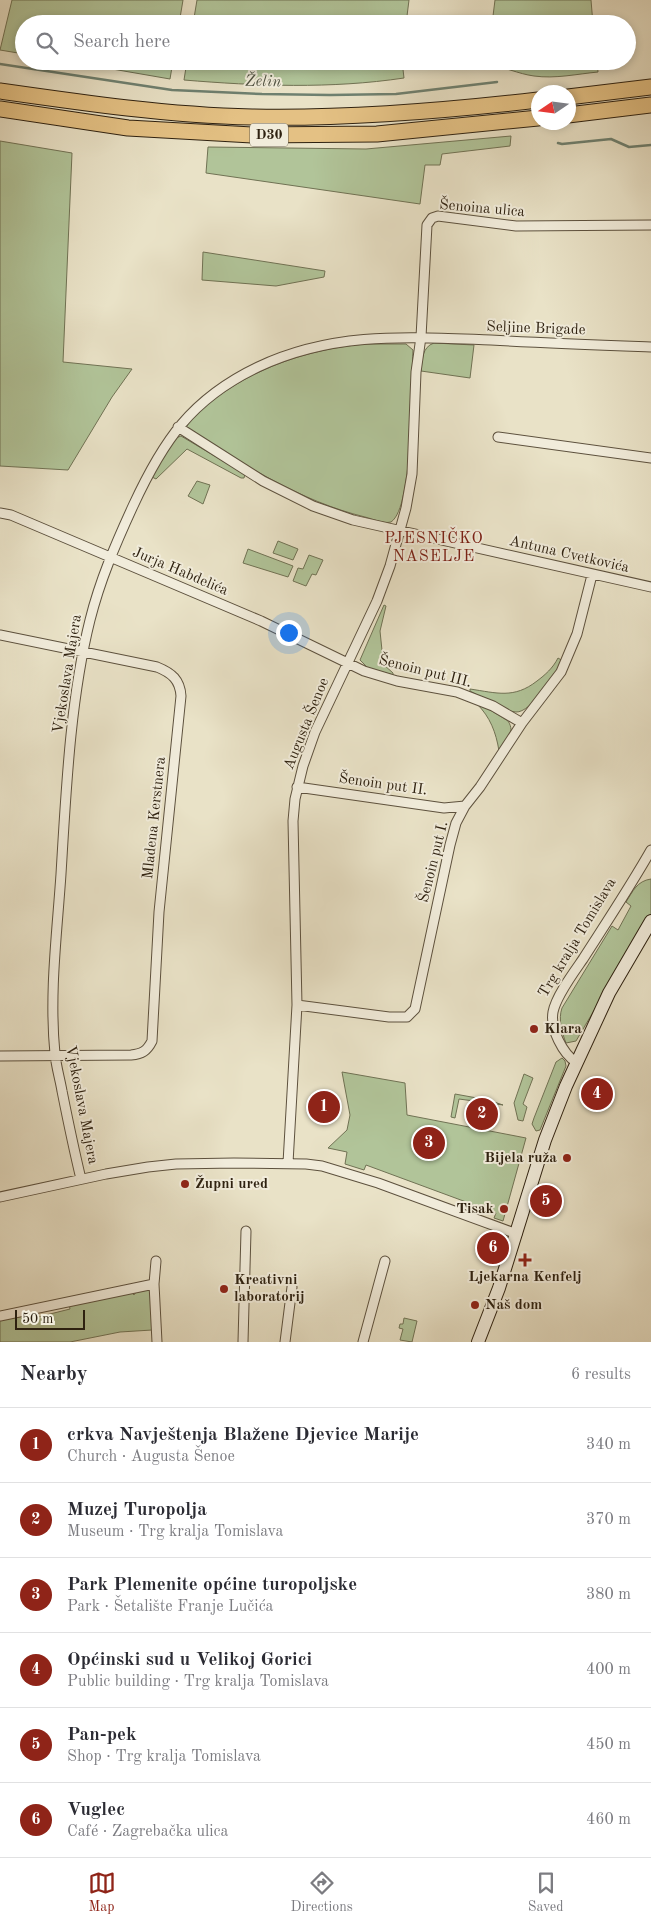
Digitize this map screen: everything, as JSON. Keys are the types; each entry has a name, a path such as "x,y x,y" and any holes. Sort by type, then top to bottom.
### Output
{"main road":[{"path":"576,96 651,87"},
{"name":"D30","path":"0,91 128,109 252,117 375,116 531,101"},
{"path":"576,114 651,105"},
{"name":"D30","path":"0,109 128,128 252,135 377,134 531,119"},
{"path":"478,1342 517,1234 545,1140 576,1062 610,993 651,921"}],"street":[{"name":"Šenoina ulica","path":"420,337 426,230 432,218 438,216 516,226 651,225"},
{"name":"Seljine Brigade","path":"420,337 651,347"},
{"name":"Vjekoslava Majera","path":"81,1179 55,1056 52,1006 64,820 72,732 83,652 90,619 110,558 146,478 163,448 195,408 230,382 285,356 312,347 376,338 420,337"},
{"name":"Augusta Šenoe","path":"288,1163 297,1005 293,821 297,787 315,732 381,592 406,508 412,474 416,372 420,337"},
{"name":"Antuna Cvetkovića","path":"178,427 263,481 296,498 353,520 651,588"},
{"path":"498,437 651,458"},
{"name":"Jurja Habdelića","path":"0,513 10,515 261,621 348,663"},
{"name":"Šenoin put I.","path":"297,1005 401,1018 411,1014 415,1009 452,834 465,806 480,788 522,723 554,683 567,660 577,634 592,575"},
{"name":"Mladena Kerstnera","path":"0,635 157,667 168,671 178,681 182,696 160,902 152,1041 149,1048 139,1054 0,1056"},
{"name":"Šenoin put III.","path":"348,663 364,671 397,681 457,692 493,706 522,723"},
{"name":"Šenoin put II.","path":"297,787 444,808 465,806"},
{"name":"Trg kralja Tomislava","path":"576,1062 566,1055 562,1048 553,1017 556,1004 651,850"},
{"path":"0,1197 131,1169 176,1164 288,1163 322,1166 353,1174 517,1234"},
{"path":"243,1342 246,1231"},
{"path":"156,1261 154,1284 157,1342"},
{"path":"363,1342 385,1261"},
{"path":"0,1316 154,1284"},
{"path":"284,1342 292,1287"}],"green space":[{"path":"12,0 183,0 180,15 15,15 15,52 0,50"},
{"path":"197,0 409,0 407,15 194,15"},
{"path":"495,0 591,0 592,15 493,15"},
{"path":"118,70 172,70 170,79"},
{"path":"186,70 403,70 404,78 321,85 238,84 184,80"},
{"path":"509,70 598,70 598,72 558,77 522,74"},
{"path":"511,136 510,146 442,154 440,165 425,165 420,204 206,173 208,147 366,149"},
{"path":"0,141 72,153 63,362 132,369 112,397 68,470 0,466"},
{"path":"203,252 325,271 324,277 276,286 202,280"},
{"path":"434,343 474,345 470,378 421,371 422,358 425,351"},
{"path":"365,344 406,344 413,350 408,469 404,493 398,512 391,522 381,522 341,510 295,492 230,456 188,429 187,426 190,420 196,414 225,391 243,380 282,362 302,356 323,350"},
{"path":"181,436 245,474 244,478 187,449 156,479 150,476 176,438"},
{"path":"197,481 210,485 203,504 188,496"},
{"path":"278,541 298,549 293,560 273,553"},
{"path":"248,549 293,566 288,577 243,563"},
{"path":"309,555 323,560 316,575 312,574 306,586 293,581 298,568 303,569"},
{"path":"384,605 386,606 380,631 383,664 393,675 368,668 360,660"},
{"path":"558,658 563,661 549,683 536,699 522,711 516,712 506,709 470,691 470,689 505,693 529,687 551,668"},
{"path":"477,702 508,721 510,725 511,733 499,751 492,725"},
{"path":"651,879 651,914 576,1041 566,1043 560,1021 562,1008 612,926 618,930 631,906 626,902 633,890 642,882"},
{"path":"562,1058 566,1066 540,1130 536,1131 532,1124 534,1118 556,1062"},
{"path":"342,1072 405,1083 407,1115 526,1138 503,1221 494,1218 496,1213 366,1165 364,1170 345,1164 347,1152 328,1148 347,1130 350,1115"},
{"path":"524,1074 533,1078 523,1104 527,1107 523,1121 518,1120 514,1103"},
{"path":"455,1094 488,1100 503,1105 459,1099 455,1118 451,1117"},
{"path":"148,1290 151,1293 152,1330 120,1332 70,1342 0,1342 0,1320 37,1313 38,1317 70,1309 69,1304 131,1292 134,1295 136,1292"},
{"path":"404,1318 417,1321 412,1342 400,1340 403,1329 399,1328 400,1324 403,1324"}],"waterway":[{"name":"Želin","path":"0,64 15,66"},
{"name":"Želin","path":"40,70 172,90 262,94 396,94 497,82"},
{"name":"Želin","path":"558,143 611,139 629,147 651,145"}],"place":[{"name":"Klara","path":"534,1029"},
{"name":"Općinski sud u Velikoj Gorici","path":"597,1094"},
{"name":"crkva Navještenja Blažene Djevice Marije","path":"324,1107"},
{"name":"Muzej Turopolja","path":"482,1114"},
{"name":"Park Plemenite općine turopoljske","path":"429,1143"},
{"name":"Bijela ruža","path":"567,1158"},
{"name":"Župni ured","path":"185,1184"},
{"name":"Pan-pek","path":"546,1201"},
{"name":"Tisak","path":"504,1209"},
{"name":"Vuglec","path":"493,1248"},
{"name":"Ljekarna Kenfelj","path":"525,1260"},
{"name":"Kreativni laboratorij","path":"224,1289"},
{"name":"Naš dom","path":"475,1305"}],"district":[{"name":"PJESNIČKO NASELJE","path":"434,548"}]}
